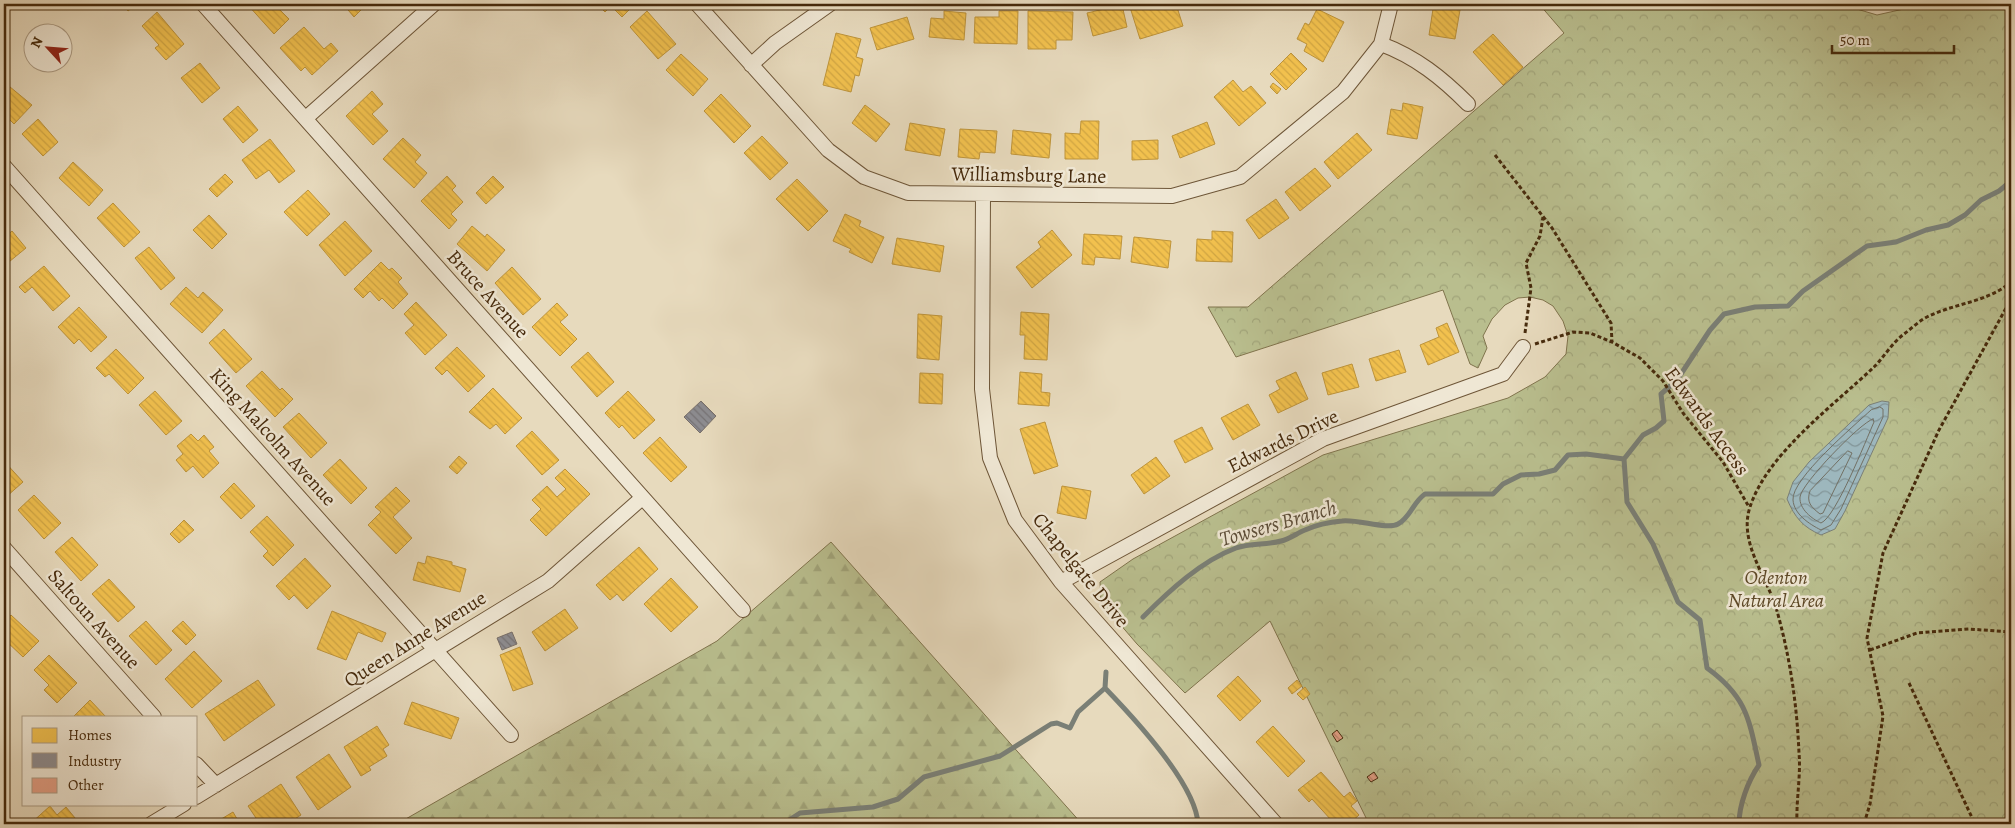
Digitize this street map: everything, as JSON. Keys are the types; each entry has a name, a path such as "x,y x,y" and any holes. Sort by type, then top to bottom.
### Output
{"street":[{"name":"Bruce Avenue","path":"203,4 743,610"},
{"path":"306,118 434,4"},
{"name":"Williamsburg Lane","path":"697,4 828,150 864,178 908,193 1172,196 1240,177 1343,92 1381,44"},
{"path":"751,65 775,43 830,4"},
{"path":"1391,4 1381,44 1403,52 1440,76 1468,104"},
{"name":"King Malcolm Avenue","path":"4,166 511,735"},
{"name":"Chapelgate Drive","path":"983,195 982,389 990,458 1015,520 1061,582 1276,824"},
{"name":"Edwards Drive","path":"1061,582 1323,439 1503,374 1523,347"},
{"name":"Queen Anne Avenue","path":"198,796 548,581 642,498"},
{"name":"Saltoun Avenue","path":"4,548 153,716"},
{"path":"198,766 216,785"},
{"path":"151,824 181,806"}],"path":[{"path":"1495,155 1543,217 1611,323 1612,342"},
{"path":"1523,347 1531,288 1526,263 1540,236 1543,217"},
{"path":"1797,824 1800,754 1788,652 1776,608 1753,554 1747,531 1749,508 1765,478 1787,449 1818,416 1875,366 1902,335 1928,316 1999,293 2011,282"},
{"path":"1864,824 1870,804 1883,716 1867,638 1883,553 1939,430 2011,298"},
{"name":"Edwards Access","path":"1523,347 1573,332 1590,333 1612,342 1640,358 1663,381 1684,413 1723,462 1749,508"},
{"path":"1870,650 1917,633 1969,629 2011,632"},
{"path":"1909,683 1975,824"}],"green space":[{"name":"Odenton Natural Area","path":"1539,4 1840,4 1877,15 1926,4 2011,4 2011,824 1369,824 1270,621 1185,693 1137,644 1101,602 1100,582 1133,559 1323,455 1508,398 1545,377 1566,354 1568,336 1563,321 1553,306 1543,300 1530,297 1518,298 1505,305 1492,319 1483,336 1487,348 1478,368 1470,364 1443,290 1236,357 1208,307 1248,307 1564,33"},
{"path":"831,542 1082,824 397,824 717,641"}],"water":[{"path":"1882,401 1889,402 1888,418 1835,529 1821,535 1809,529 1797,517 1787,499 1793,482 1809,462 1869,405"}],"building: Homes":[{"path":"122,4 137,4 128,11"},
{"path":"247,4 274,4 289,19 274,34"},
{"path":"343,4 365,4 366,5 354,17"},
{"path":"597,4 635,4 622,17 611,6 605,12"},
{"path":"1129,4 1176,4 1183,26 1140,39"},
{"path":"1428,4 1461,4 1455,39 1429,35 1433,9 1428,8"},
{"path":"1122,5 1127,27 1093,36 1087,13"},
{"path":"1317,9 1344,22 1323,62 1304,51 1307,44 1297,39 1305,23 1309,25"},
{"path":"647,11 676,44 658,59 630,27"},
{"path":"944,11 966,13 964,40 929,37 931,18 944,19"},
{"path":"999,11 1018,11 1017,44 974,43 975,17 999,17"},
{"path":"1028,11 1073,12 1072,40 1056,40 1056,49 1028,49"},
{"path":"157,12 184,44 166,60 155,48 159,45 142,26"},
{"path":"907,17 914,39 877,50 870,28"},
{"path":"304,27 324,49 331,43 338,51 312,75 305,67 301,71 280,48"},
{"path":"836,33 861,39 856,57 863,59 859,76 855,75 851,92 823,85"},
{"path":"1493,34 1523,67 1503,85 1473,52"},
{"path":"1291,53 1307,69 1286,90 1270,74"},
{"path":"681,54 708,79 693,96 666,70"},
{"path":"200,63 220,88 202,103 181,78"},
{"path":"1233,80 1243,92 1251,86 1266,103 1239,126 1214,97"},
{"path":"4,82 32,105 14,124 4,114"},
{"path":"1273,83 1281,89 1277,94 1270,87"},
{"path":"372,91 383,104 372,114 388,131 373,145 346,116"},
{"path":"721,94 751,126 734,143 704,111"},
{"path":"1403,103 1423,107 1417,139 1387,134 1391,109 1402,111"},
{"path":"865,105 890,124 876,142 852,123"},
{"path":"238,106 258,130 243,143 223,119"},
{"path":"38,119 58,142 43,156 22,134"},
{"path":"1081,121 1099,121 1098,159 1065,159 1065,133 1080,134"},
{"path":"1207,122 1215,144 1180,158 1172,136"},
{"path":"910,123 945,129 940,156 905,150"},
{"path":"960,129 997,131 995,153 980,152 979,159 958,157"},
{"path":"1013,130 1051,134 1049,158 1011,154"},
{"path":"1357,133 1372,150 1338,179 1324,162"},
{"path":"762,136 788,163 770,180 744,153"},
{"path":"403,138 421,155 415,162 427,173 414,188 383,159"},
{"path":"270,139 295,171 279,183 269,170 256,179 242,160"},
{"path":"1158,140 1158,159 1132,160 1132,141"},
{"path":"73,162 103,190 89,206 59,178"},
{"path":"1315,168 1331,186 1300,211 1285,192"},
{"path":"225,174 233,182 217,197 209,189"},
{"path":"447,176 456,186 452,190 463,202 451,214 457,220 449,229 421,201"},
{"path":"493,176 504,187 486,204 476,193"},
{"path":"797,179 828,211 808,231 776,199"},
{"path":"308,190 330,214 307,236 284,212"},
{"path":"1276,199 1289,218 1259,239 1246,220"},
{"path":"113,203 140,232 124,247 97,218"},
{"path":"845,214 861,221 859,226 884,237 872,263 849,252 851,249 833,241"},
{"path":"209,215 227,234 212,249 193,230"},
{"path":"345,221 372,251 345,276 319,245"},
{"path":"472,226 485,237 487,234 505,250 487,271 457,244"},
{"path":"1052,230 1072,255 1032,288 1016,267 1041,247 1038,242"},
{"path":"12,231 26,248 4,266 4,238"},
{"path":"1212,231 1233,232 1232,262 1196,261 1197,239 1212,240"},
{"path":"1084,234 1122,236 1120,259 1095,257 1094,265 1082,264"},
{"path":"1134,237 1171,241 1168,268 1131,262"},
{"path":"897,238 944,246 940,272 892,264"},
{"path":"149,247 175,278 161,290 135,258"},
{"path":"381,262 389,270 392,268 402,278 398,282 408,294 393,309 382,298 379,301 370,291 363,298 354,289"},
{"path":"44,266 70,296 53,311 32,287 25,293 19,287"},
{"path":"512,267 541,299 523,315 495,283"},
{"path":"186,287 198,298 203,292 223,310 202,333 170,304"},
{"path":"416,302 447,335 425,355 405,333 414,325 404,314"},
{"path":"557,303 568,315 560,322 577,339 560,356 532,327"},
{"path":"79,307 107,337 91,352 79,339 74,344 58,327"},
{"path":"1021,312 1049,314 1047,360 1024,359 1025,335 1020,335"},
{"path":"918,314 942,316 939,360 917,358"},
{"path":"1447,323 1459,352 1428,365 1420,345 1439,337 1436,328"},
{"path":"224,329 252,359 236,373 209,343"},
{"path":"457,347 485,376 468,392 447,370 442,375 435,368"},
{"path":"116,349 144,378 128,394 109,374 105,377 96,368"},
{"path":"1399,350 1406,372 1376,381 1369,359"},
{"path":"588,352 614,382 597,397 571,367"},
{"path":"1352,364 1359,387 1328,395 1322,373"},
{"path":"262,371 280,390 282,388 293,399 275,417 246,386"},
{"path":"1020,372 1042,374 1041,392 1050,393 1049,406 1018,404"},
{"path":"1296,372 1308,399 1278,413 1269,395 1280,389 1276,381"},
{"path":"920,373 943,374 942,404 919,403"},
{"path":"493,388 522,418 505,434 496,424 490,429 469,412"},
{"path":"155,391 182,421 166,435 139,405"},
{"path":"628,391 655,420 634,439 622,425 619,428 605,413"},
{"path":"1248,404 1260,425 1233,440 1221,418"},
{"path":"299,413 327,443 311,458 283,427"},
{"path":"1045,422 1058,466 1034,474 1020,429"},
{"path":"1202,427 1213,449 1185,463 1174,441"},
{"path":"532,431 559,460 542,475 516,446"},
{"path":"191,434 198,441 204,435 214,447 209,451 219,463 203,478 193,466 186,472 176,460 183,454 177,446"},
{"path":"660,437 687,467 671,482 643,453"},
{"path":"459,456 467,463 457,474 449,467"},
{"path":"1156,457 1170,476 1144,494 1131,475"},
{"path":"340,459 367,488 351,504 323,475"},
{"path":"4,461 23,482 6,497 4,494"},
{"path":"565,469 590,494 546,536 530,520 541,509 532,500 547,486 557,497 566,489 555,478"},
{"path":"234,483 255,506 241,519 220,497"},
{"path":"1062,486 1091,491 1086,519 1057,513"},
{"path":"396,487 410,501 393,517 412,538 396,554 368,525 381,512 375,507"},
{"path":"34,495 61,523 44,539 18,510"},
{"path":"267,516 294,545 273,566 263,556 268,551 250,532"},
{"path":"184,520 194,530 179,543 170,534"},
{"path":"72,537 98,565 81,581 55,552"},
{"path":"639,547 658,569 623,601 617,594 610,600 596,585"},
{"path":"427,556 452,562 452,565 466,569 460,592 413,580 418,562 425,564"},
{"path":"305,558 331,586 307,609 294,595 289,600 276,586"},
{"path":"671,578 698,607 671,632 644,604"},
{"path":"109,579 135,607 118,622 92,594"},
{"path":"565,609 578,628 545,651 532,632"},
{"path":"332,611 386,633 382,642 358,632 346,660 317,649"},
{"path":"11,615 39,641 23,657 4,639 4,623"},
{"path":"146,621 172,650 156,665 129,636"},
{"path":"183,621 196,635 186,645 172,631"},
{"path":"520,647 533,684 513,691 500,655"},
{"path":"4,650 10,658 4,664"},
{"path":"194,651 222,681 192,708 165,679"},
{"path":"49,655 77,683 57,703 44,690 49,685 34,670"},
{"path":"1238,676 1261,701 1240,721 1217,696"},
{"path":"258,680 275,705 224,741 205,714"},
{"path":"1297,680 1302,686 1292,694 1288,688"},
{"path":"1305,687 1310,694 1303,700 1297,694"},
{"path":"90,700 105,716 74,716"},
{"path":"412,702 459,718 451,739 404,724"},
{"path":"377,726 389,745 383,749 387,756 369,767 371,770 361,776 344,747"},
{"path":"1273,726 1305,761 1288,777 1256,742"},
{"path":"329,754 351,787 318,810 296,777"},
{"path":"1321,772 1344,797 1350,792 1357,801 1351,806 1359,815 1349,824 1329,824 1332,821 1312,799 1309,802 1298,790"},
{"path":"281,784 301,815 287,824 260,824 248,806"},
{"path":"50,806 57,815 66,807 80,824 30,824"},
{"path":"233,812 240,824 213,824"}],"building: Industry":[{"path":"701,401 716,416 700,433 684,417"},
{"path":"512,632 517,644 502,650 497,638"}],"building: Other":[{"path":"1337,730 1343,738 1337,742 1332,734"},
{"path":"1374,772 1378,778 1371,782 1367,777"}],"waterway":[{"name":"Towsers Branch","path":"1143,617 1175,587 1198,569 1236,548 1281,541 1309,528 1333,522 1349,521 1393,526 1402,521 1425,494 1493,494 1503,484 1521,475 1539,474 1555,470 1568,455 1586,454 1624,459 1643,435 1664,421 1661,394 1677,380 1710,330 1724,314 1755,307 1788,306 1803,291 1867,246 1896,242 1926,230 1948,225 1965,215 1981,200 1999,191 2010,182 2011,177"},
{"path":"1624,459 1627,502 1653,544 1678,602 1700,620 1707,668 1731,689 1749,722 1759,765 1745,793 1739,824"},
{"name":"Towsers Branch","path":"783,824 800,813 873,807 898,799 924,777 1000,756 1051,724 1057,723 1070,728 1078,712 1105,688 1106,672"},
{"path":"1105,688 1146,733 1175,771 1187,790 1195,808 1198,824"}]}
